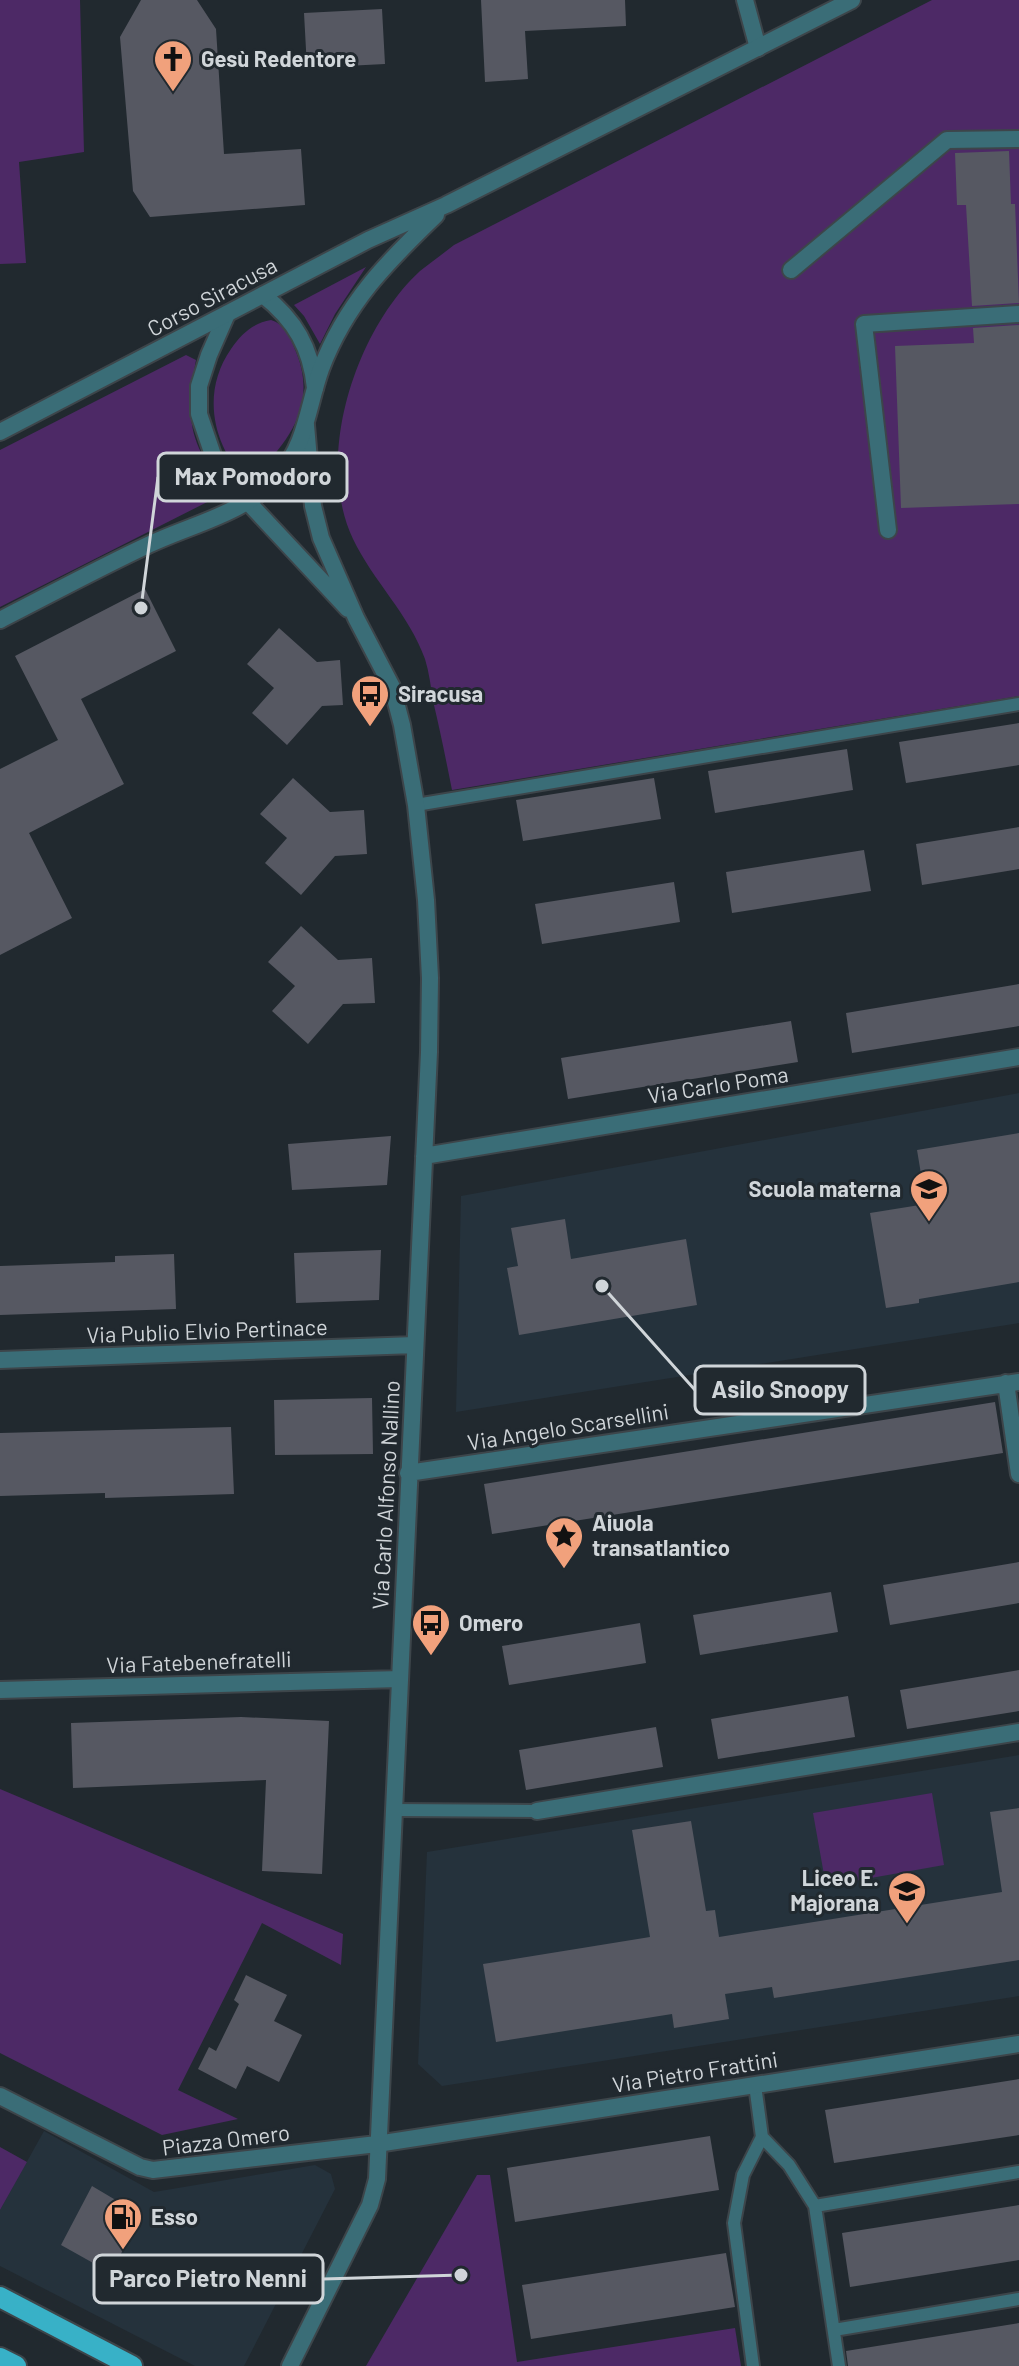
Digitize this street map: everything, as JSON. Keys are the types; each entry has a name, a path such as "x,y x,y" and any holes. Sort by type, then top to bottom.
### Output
{"main road":[{"path":"0,2297 132,2366"},
{"path":"0,2358 16,2366"}],"street":[{"path":"745,0 758,48"},
{"name":"Corso Siracusa","path":"0,432 368,240 446,205 852,0"},
{"path":"791,270 947,140 1019,139"},
{"name":"Corso Siracusa","path":"0,620 149,544 248,502 279,475 306,425 332,343 351,308 379,271 446,205"},
{"path":"263,295 281,309 302,338 312,362 315,390"},
{"name":"Via Carlo Alfonso Nallino","path":"227,314 199,386 199,414 215,461 248,502 356,618"},
{"path":"888,530 864,324 1019,314"},
{"name":"Via Carlo Alfonso Nallino","path":"290,2366 370,2205 377,2179 430,978 416,805 402,725 380,658 356,618 321,538 313,506 306,425"},
{"name":"Via Carlo Poma","path":"424,1156 1019,1057"},
{"name":"Via Publio Elvio Pertinace","path":"0,1360 415,1345"},
{"path":"1012,1383 1019,1474"},
{"name":"Via Angelo Scarsellini","path":"408,1473 1012,1383"},
{"name":"Via Fatebenefratelli","path":"0,1690 400,1679"},
{"path":"537,1811 1019,1732"},
{"name":"Via Pietro Frattini","path":"377,2144 1019,2044"},
{"name":"Piazza Omero","path":"0,2096 140,2167 153,2170 377,2144"}],"lane":[{"path":"416,805 1019,704"},
{"path":"394,1810 537,1811"},
{"path":"753,2366 734,2223 743,2175 762,2137 755,2085"},
{"path":"762,2137 789,2165 815,2206 839,2366"},
{"path":"815,2206 1019,2172"},
{"path":"834,2330 1019,2299"}],"shaded area":[{"path":"0,0 80,0 84,152 19,162 26,263 0,264"},
{"path":"932,0 1019,0 1019,696 452,790 425,659 410,627 361,554 342,506 338,471 340,434 360,360 377,326 397,296 420,271 454,245"},
{"path":"366,267 335,314 320,344 294,305"},
{"path":"271,320 283,327 294,347 304,387 302,404 287,437 248,482 226,452 219,435 215,418 216,383 222,366 239,339 253,327"},
{"path":"186,355 196,360 191,399 193,430 205,459 227,492 0,607 0,450"},
{"path":"1019,1093 1019,1323 456,1412 461,1196"},
{"path":"1019,1755 1019,1996 442,2086 418,2064 427,1852"},
{"path":"0,1789 343,1934 341,1965 262,1923 178,2090 238,2119 162,2135 0,2053"},
{"path":"932,1793 944,1865 826,1886 813,1813"},
{"path":"44,2131 154,2192 315,2165 331,2174 335,2189 244,2366 195,2366 0,2266 0,2210"},
{"path":"0,2147 27,2162 0,2210"},
{"path":"477,2175 490,2175 517,2362 735,2328 741,2366 366,2366"}],"building":[{"name":"Gesù Redentore","path":"141,0 197,0 216,29 224,154 301,149 305,205 150,217 133,191 120,37"},
{"path":"481,0 625,0 626,26 525,31 528,79 485,82"},
{"path":"382,9 385,64 307,68 304,13"},
{"path":"1009,151 1011,204 1015,204 1019,303 972,306 966,205 957,205 955,153"},
{"path":"1019,325 1019,504 901,508 895,346 974,343 973,328"},
{"path":"145,589 176,651 81,699 124,784 29,833 72,918 0,955 0,769 58,740 15,656"},
{"path":"279,628 317,662 340,660 343,705 322,706 287,745 252,713 274,688 247,664"},
{"path":"1019,723 1019,765 906,783 899,742"},
{"path":"847,749 853,790 715,813 708,771"},
{"path":"293,778 330,812 364,810 367,854 335,856 301,895 265,863 287,838 260,814"},
{"path":"654,778 661,819 523,841 516,800"},
{"path":"1019,827 1019,869 922,885 916,844"},
{"path":"864,850 871,891 732,913 726,872"},
{"path":"674,882 680,922 542,944 535,904"},
{"path":"301,926 338,960 372,958 375,1003 343,1004 308,1044 272,1011 295,986 268,962"},
{"path":"1019,984 1019,1026 852,1053 846,1013"},
{"path":"791,1021 798,1062 568,1099 561,1058"},
{"name":"Scuola materna","path":"1019,1133 1019,1282 919,1299 919,1303 886,1308 870,1213 926,1204 917,1150"},
{"path":"391,1136 387,1185 292,1190 288,1144"},
{"path":"565,1219 571,1259 686,1239 697,1305 519,1335 507,1268 518,1266 511,1228"},
{"path":"381,1250 379,1300 296,1303 294,1253"},
{"path":"174,1254 176,1309 0,1315 0,1266 115,1262 115,1256"},
{"path":"372,1398 373,1454 275,1455 274,1400"},
{"path":"995,1402 1003,1453 492,1534 484,1484"},
{"path":"231,1427 234,1494 105,1498 105,1493 0,1496 0,1433"},
{"path":"1019,1562 1019,1603 890,1625 883,1585"},
{"path":"831,1592 838,1632 700,1655 693,1615"},
{"path":"640,1623 646,1663 509,1685 502,1646"},
{"path":"1019,1670 1019,1711 907,1729 900,1690"},
{"path":"848,1696 855,1737 718,1759 711,1719"},
{"path":"241,1717 329,1721 322,1874 262,1871 266,1780 73,1788 71,1723"},
{"path":"656,1727 663,1767 526,1790 519,1750"},
{"name":"Liceo E. Majorana","path":"1019,1808 1019,1960 774,1998 772,1987 725,1994 729,2019 674,2028 672,2014 496,2042 483,1964 650,1937 632,1830 691,1821 706,1911 715,1910 719,1937 1002,1892 990,1812"},
{"path":"246,1975 287,1995 274,2021 302,2035 279,2082 247,2066 236,2089 198,2069 209,2047 216,2051 239,2004 234,2000"},
{"path":"1019,2079 1019,2135 834,2163 825,2110"},
{"path":"710,2136 719,2190 515,2222 507,2168"},
{"path":"92,2186 141,2215 111,2273 61,2245"},
{"path":"1019,2205 1019,2260 850,2287 842,2233"},
{"path":"726,2253 735,2307 531,2339 522,2285"},
{"path":"1019,2323 1019,2366 848,2366 846,2351"}],"place":[{"name":"Gesù Redentore","path":"173,93"},
{"name":"Max Pomodoro","path":"141,608"},
{"name":"Siracusa","path":"370,728"},
{"name":"Scuola materna","path":"929,1223"},
{"name":"Asilo Snoopy","path":"602,1286"},
{"name":"Aiuola transatlantico","path":"564,1570"},
{"name":"Omero","path":"431,1657"},
{"name":"Liceo E. Majorana","path":"907,1925"},
{"name":"Esso","path":"123,2251"},
{"name":"Parco Pietro Nenni","path":"461,2275"}]}
